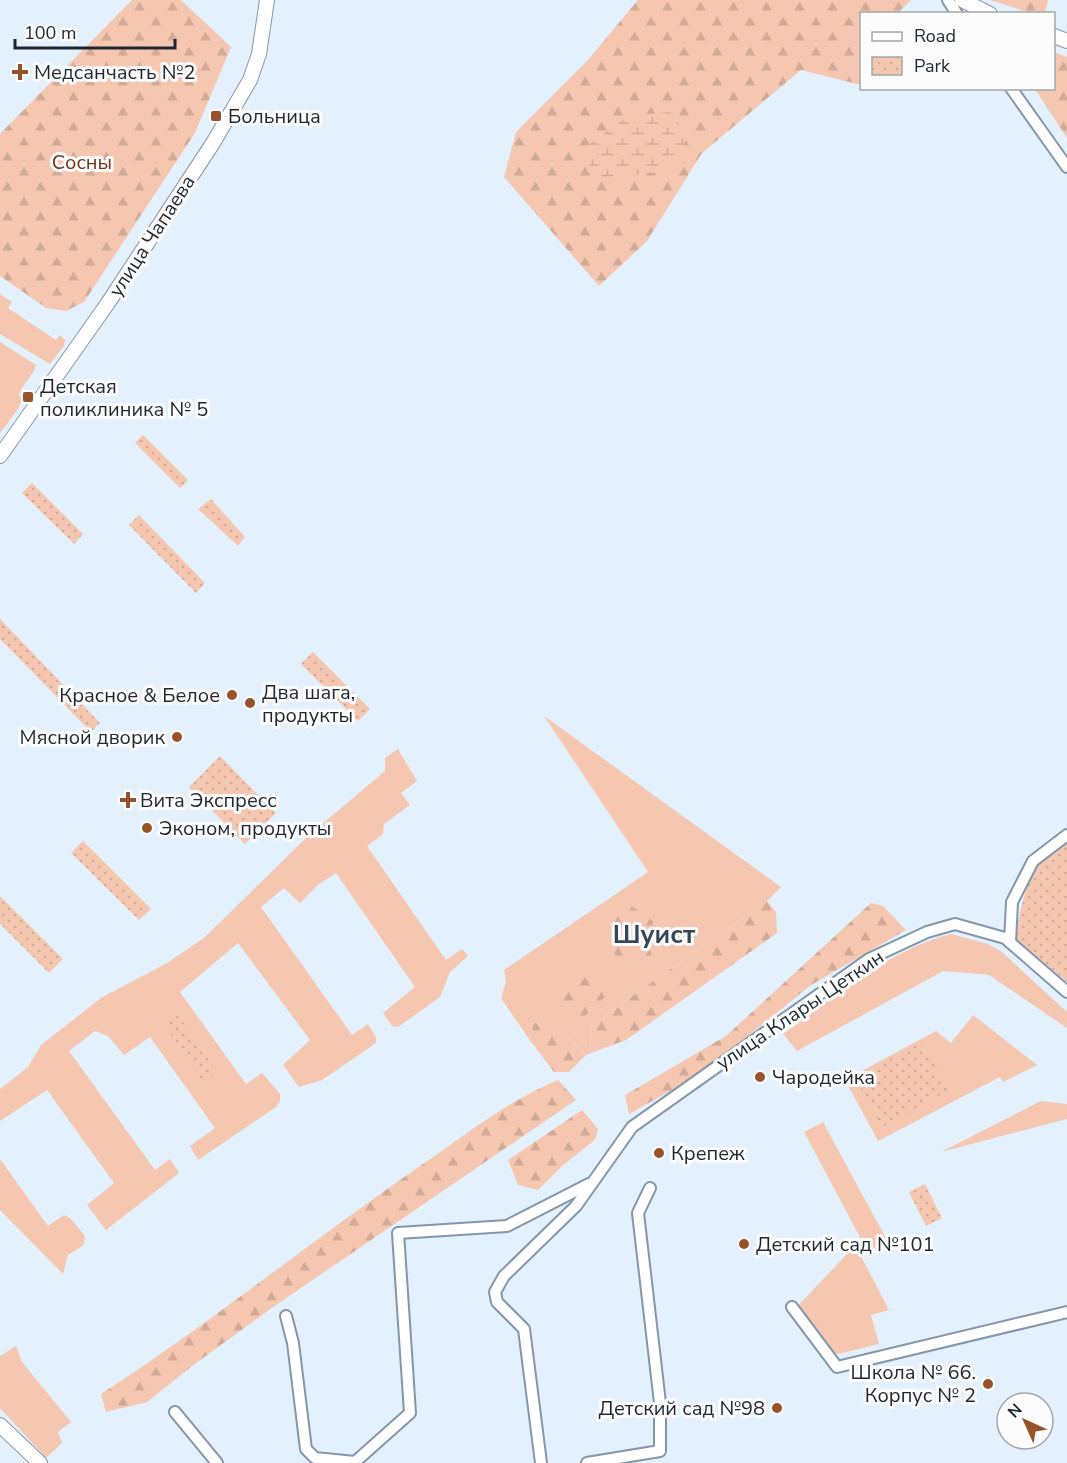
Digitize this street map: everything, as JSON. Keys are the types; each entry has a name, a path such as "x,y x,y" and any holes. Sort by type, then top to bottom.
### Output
{"street":[{"name":"улица Чапаева","path":"0,456 108,303 213,142 250,80 259,54 267,0"},
{"path":"962,0 986,12"},
{"path":"1012,90 1067,167"},
{"path":"1010,942 1012,902 1034,861 1067,835"},
{"name":"улица Клары Цеткин","path":"541,1463 524,1329 497,1302 495,1292 504,1276 576,1206 589,1184 598,1176 632,1127 869,959 927,932 955,924 1005,938 1067,992"},
{"path":"286,1316 293,1343 306,1449 315,1458 355,1463 410,1413 398,1233 507,1226 589,1184"},
{"path":"587,1463 660,1451 660,1403 638,1214 650,1188"},
{"path":"792,1307 837,1367 1067,1312"},
{"path":"175,1412 217,1463"},
{"path":"0,1425 40,1463"}],"green space":[{"name":"Сосны","path":"132,0 181,0 231,47 195,133 84,302 66,311 46,308 0,276 0,134"},
{"path":"638,0 911,0 899,12 860,12 860,85 801,70 702,153 647,241 599,286 504,177 516,132 587,61"},
{"path":"990,0 1048,0 1045,12 1027,12"},
{"path":"1055,52 1067,57 1067,138 1036,90 1055,90"},
{"path":"670,112 688,135 678,160 664,171 595,180 584,148 628,116"},
{"path":"0,294 12,302 8,308 56,340 60,335 65,340 64,346 50,364 0,334"},
{"path":"0,342 36,365 19,395 22,400 18,409 0,433"},
{"path":"143,435 188,480 180,488 135,443"},
{"path":"32,483 83,534 74,544 22,493"},
{"path":"211,499 245,537 238,546 198,509"},
{"path":"139,515 205,583 196,593 129,525"},
{"path":"0,619 100,723 91,732 0,639"},
{"path":"313,652 370,709 358,721 301,664"},
{"path":"544,716 781,887 767,901 590,1026 591,1053 586,1055 567,1036 534,1022 529,1039 501,998 506,982 504,970 648,872"},
{"path":"398,749 417,781 401,793 410,805 384,824 383,834 367,846 446,960 462,949 468,956 450,972 440,997 398,1027 392,1026 383,1013 415,987 336,873 319,884 300,903 284,888 261,907 352,1035 368,1024 376,1037 376,1043 322,1080 299,1087 283,1065 310,1040 238,943 180,992 246,1084 262,1073 280,1094 280,1101 276,1107 198,1160 190,1146 215,1128 150,1037 124,1055 108,1036 95,1031 69,1051 155,1170 170,1159 179,1173 106,1230 87,1205 114,1183 47,1090 0,1121 0,1089 28,1067 41,1045 101,998 167,963 204,938 308,836 385,771 385,758"},
{"path":"220,756 276,813 245,844 189,787"},
{"path":"1067,838 1067,982 1015,938 1029,882 1043,860"},
{"path":"83,841 151,909 139,920 71,853"},
{"path":"0,896 63,959 49,973 0,924"},
{"path":"767,901 776,912 777,933 626,1040 591,1053 590,1026"},
{"path":"871,903 883,906 906,930 811,985 701,1074 629,1114 625,1095 726,1036"},
{"path":"612,906 633,907 653,921 649,947 655,965 616,956 603,932"},
{"path":"951,934 988,944 1002,952 1067,1012 1067,1028 989,975 943,971 797,1051 783,1034 884,963 928,941"},
{"path":"577,970 594,970 608,994 581,1020 554,996"},
{"path":"178,1015 218,1073 204,1083 164,1025"},
{"path":"973,1015 1037,1065 1003,1082 1000,1077 878,1141 845,1080 936,1031 951,1043"},
{"path":"534,1022 567,1036 586,1055 569,1072 554,1072 529,1039"},
{"path":"922,1041 949,1090 882,1127 855,1078"},
{"path":"558,1080 576,1100 276,1305 147,1402 106,1412 101,1394 183,1338 383,1192 505,1107"},
{"path":"1041,1101 1067,1104 1067,1119 941,1152"},
{"path":"582,1110 598,1129 595,1140 563,1165 538,1190 518,1185 508,1160"},
{"path":"823,1122 888,1242 861,1256 889,1310 871,1315 879,1344 834,1355 798,1306 861,1239 804,1132"},
{"path":"0,1159 48,1226 64,1215 70,1218 85,1236 84,1245 68,1255 63,1274 0,1210"},
{"path":"925,1184 942,1218 926,1226 909,1192"},
{"path":"16,1346 22,1362 71,1422 58,1432 62,1443 46,1458 0,1408 0,1356"}],"place":[{"name":"Медсанчасть №2","path":"20,72"},
{"name":"Больница","path":"216,116"},
{"name":"Детская поликлиника № 5","path":"28,397"},
{"name":"Красное & Белое","path":"232,695"},
{"name":"Два шага, продукты","path":"250,703"},
{"name":"Мясной дворик","path":"177,737"},
{"name":"Вита Экспресс","path":"128,800"},
{"name":"Эконом, продукты","path":"147,828"},
{"name":"Чародейка","path":"760,1077"},
{"name":"Крепеж","path":"659,1153"},
{"name":"Детский сад №101","path":"744,1244"},
{"name":"Школа № 66. Корпус № 2","path":"988,1384"},
{"name":"Детский сад №98","path":"777,1408"}],"district":[{"name":"Шуист","path":"654,934"}]}
